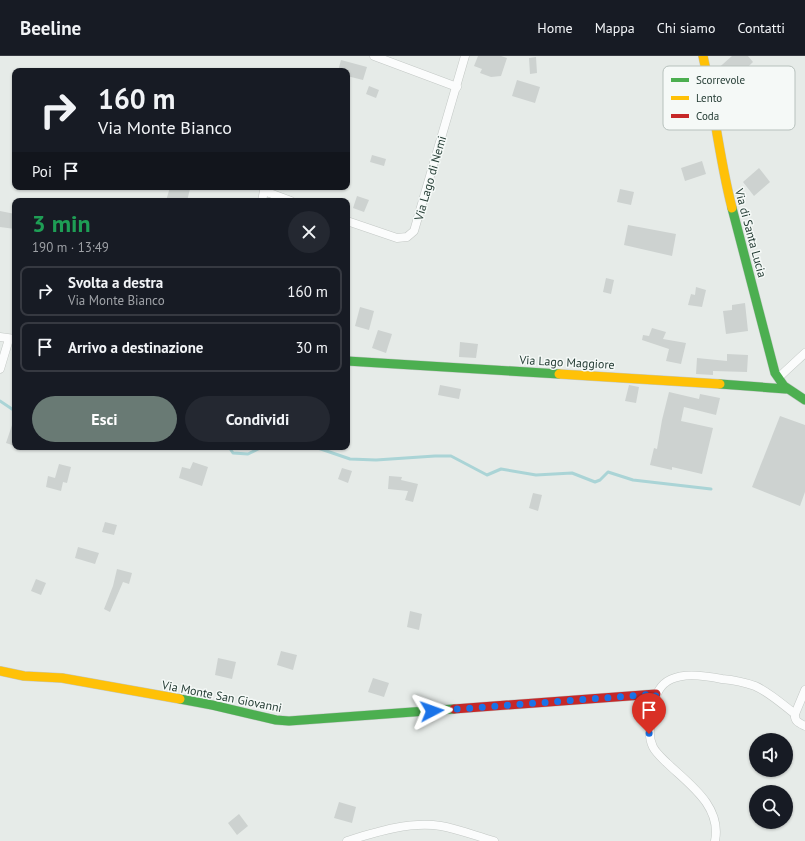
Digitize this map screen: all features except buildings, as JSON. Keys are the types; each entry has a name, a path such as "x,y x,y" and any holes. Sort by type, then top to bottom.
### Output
{"street":[{"path":"374,56 456,87"},
{"name":"Via Lago di Nemi","path":"350,222 397,238 407,237 414,231 465,56"},
{"name":"Via di Santa Lucia","path":"703,56 705,66"},
{"name":"Via di Santa Lucia","path":"717,130 731,207 778,378 786,389 805,400"},
{"path":"263,198 264,191 283,198"},
{"path":"0,337 12,339 0,369"},
{"path":"778,378 805,353"},
{"name":"Via Lago Maggiore","path":"350,361 633,378 786,389"},
{"name":"Via Monte San Giovanni","path":"0,671 24,676 62,678 212,705 276,720 289,721 656,694"},
{"path":"715,841 715,819 710,808 700,794 657,753 651,744 650,731 656,694 665,683 676,677 689,676 719,678 756,686 795,714"},
{"path":"805,690 795,714 795,720 805,726"},
{"path":"347,841 392,829 424,825 448,828 494,841"}],"waterway":[{"path":"0,401 12,409"},
{"path":"231,450 233,453 248,454 256,450"},
{"path":"324,450 350,459 376,460 451,456 487,475 501,469 536,475 572,473 595,482 600,480 608,472 633,480 711,489"}],"traffic: fast":[{"path":"732,208 775,373 784,386 805,400"},
{"path":"350,361 559,374"},
{"path":"720,384 786,389"},
{"path":"180,699 276,720 289,721 454,709"}],"traffic: slow":[{"path":"703,56 705,66"},
{"path":"717,130 727,189 732,208"},
{"path":"559,374 720,384"},
{"path":"0,671 24,676 62,678 180,699"}],"traffic: jam":[{"path":"454,709 656,694"}],"route":[{"path":"432,711 608,699 656,694 649,734"}]}
